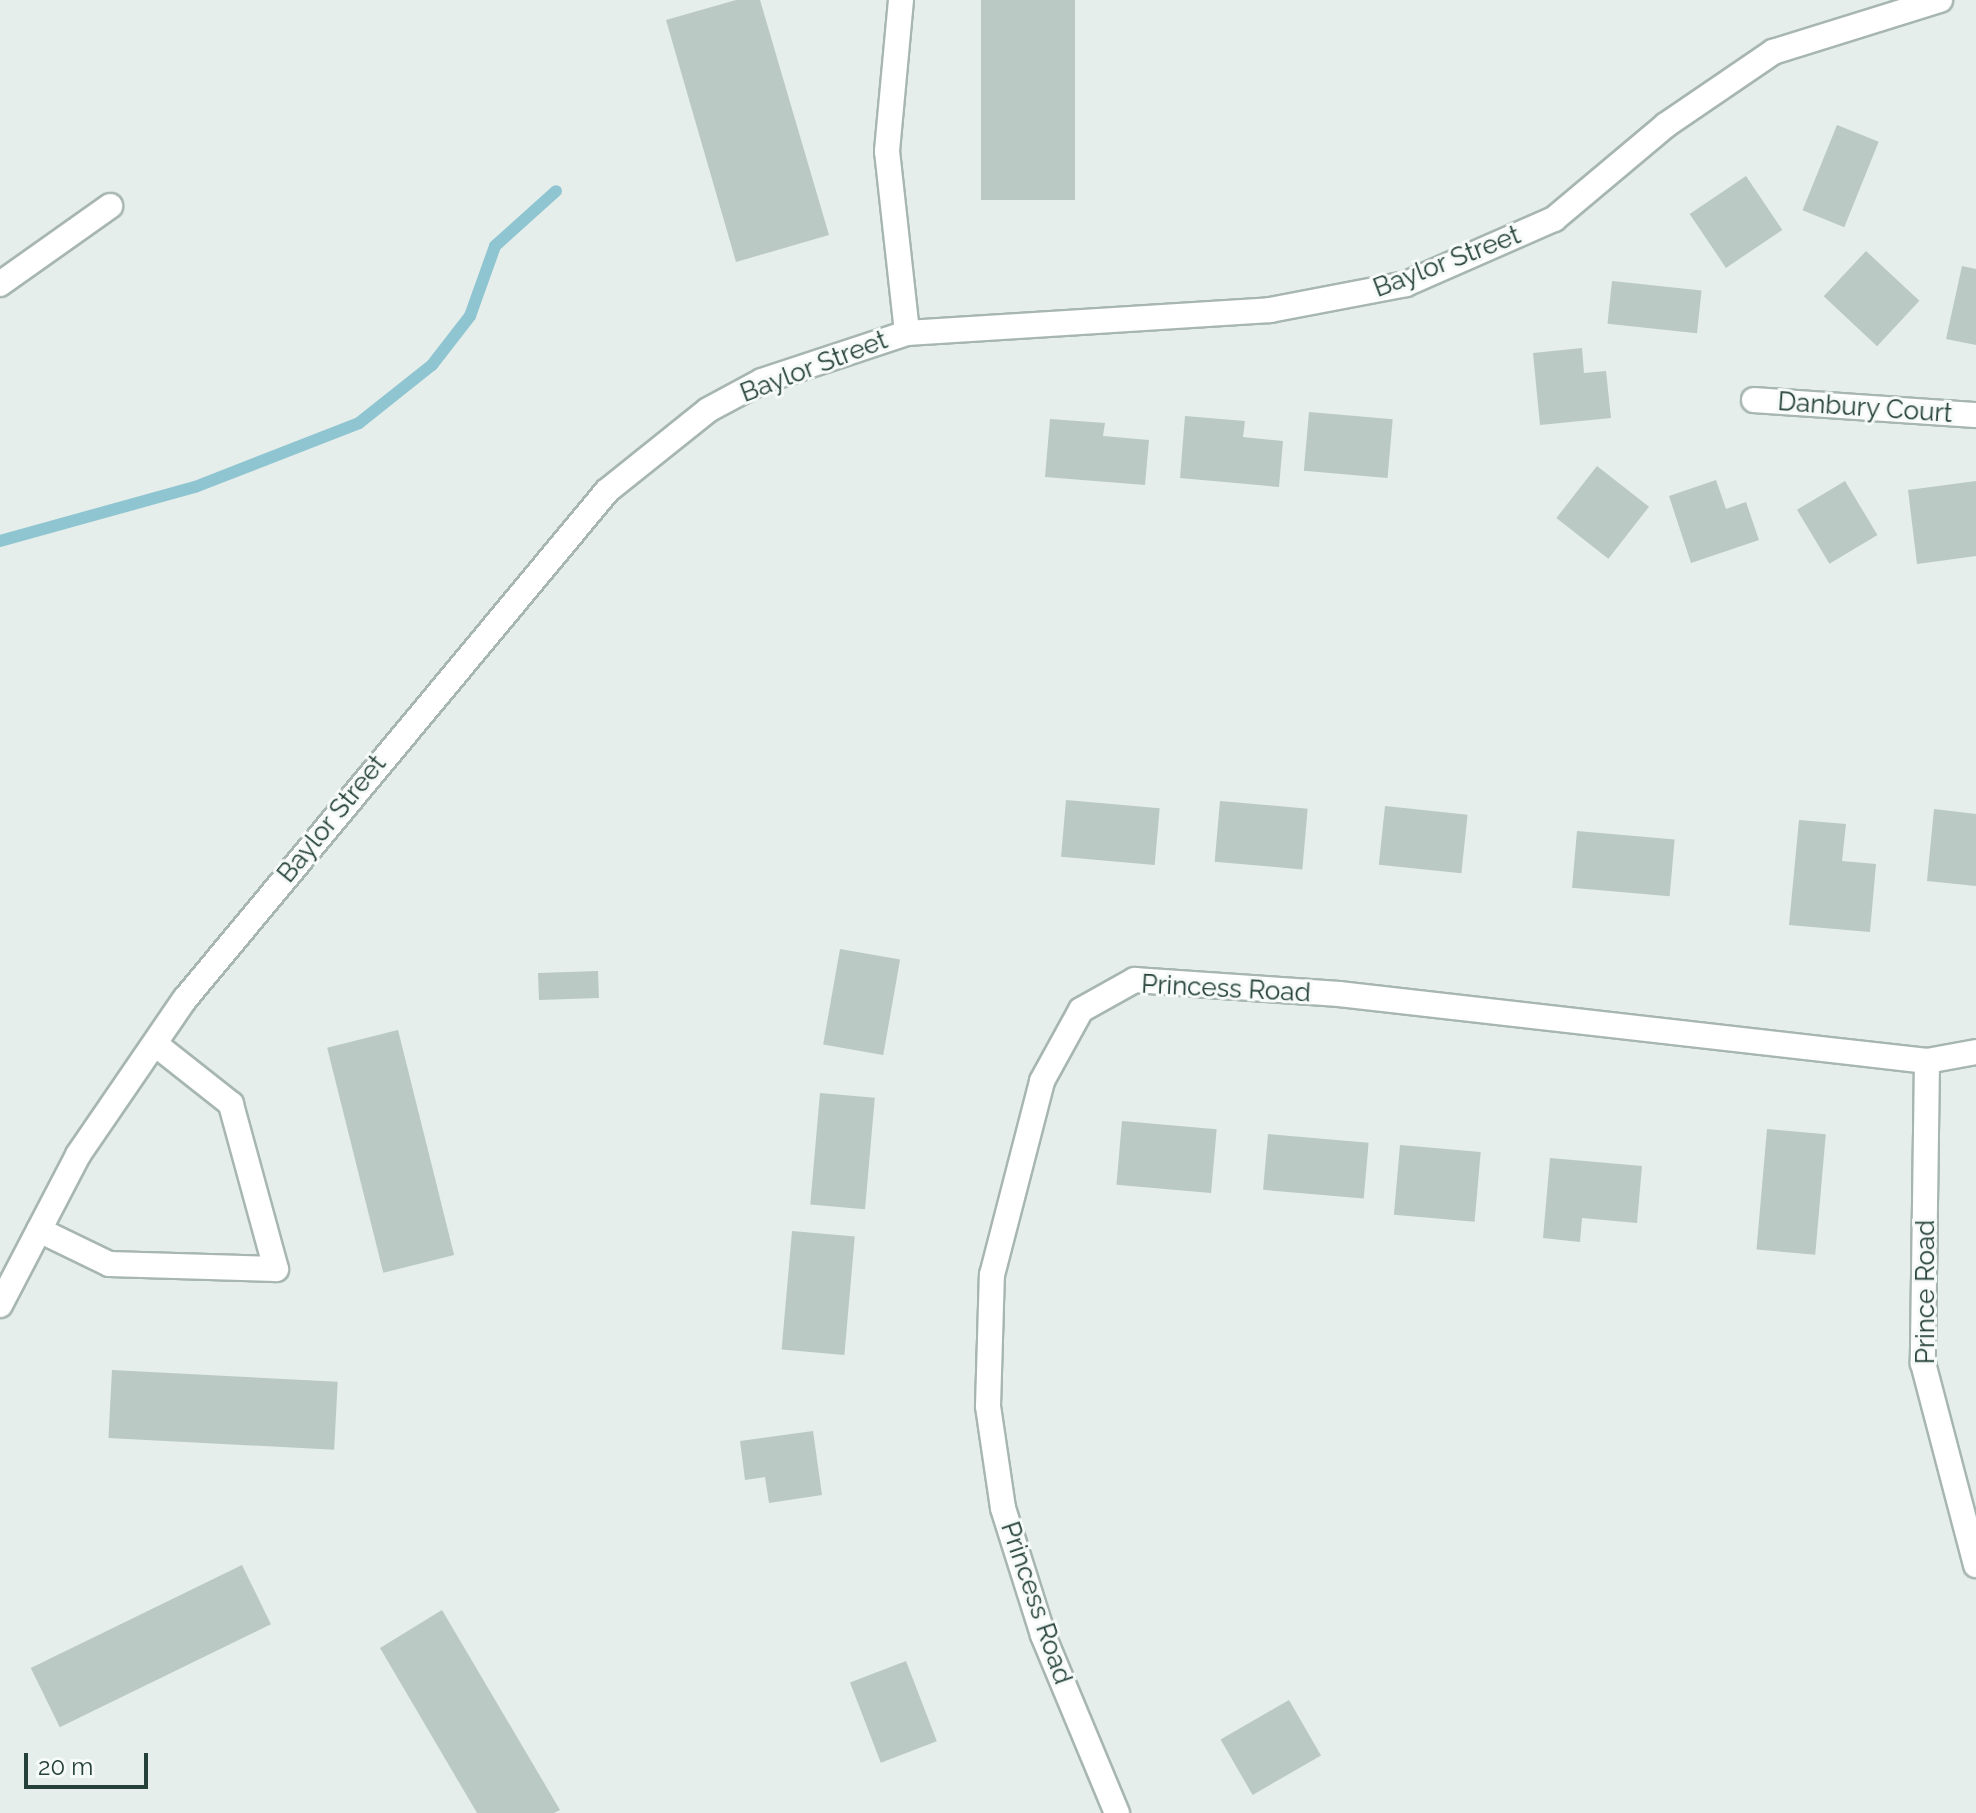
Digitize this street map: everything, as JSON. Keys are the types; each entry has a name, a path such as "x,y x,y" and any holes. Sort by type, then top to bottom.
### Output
{"street":[{"path":"901,0 887,151 907,333"},
{"name":"Baylor Street","path":"0,1305 78,1155 155,1044 607,491 657,445 762,381 907,333 1270,310 1406,284 1554,219 1666,125 1773,52 1940,0"},
{"path":"0,284 110,206"},
{"name":"Danbury Court","path":"1754,400 1976,415"},
{"name":"Princess Road","path":"1117,1813 1030,1593 1003,1508 988,1406 992,1275 1042,1081 1081,1010 1135,980 1339,994 1927,1061 1976,1052"},
{"path":"39,1230 109,1264 276,1269 231,1104 155,1044"},
{"name":"Prince Road","path":"1927,1061 1923,1363 1976,1565"}],"building":[{"path":"736,0 760,0 829,235 736,262 666,20"},
{"path":"981,0 1075,0 1075,200 981,200"},
{"path":"1837,125 1879,142 1844,227 1803,210"},
{"path":"1746,176 1782,230 1726,268 1690,214"},
{"path":"1866,251 1919,301 1877,346 1824,296"},
{"path":"1962,266 1976,269 1976,345 1946,339"},
{"path":"1612,281 1702,290 1697,333 1608,324"},
{"path":"1582,348 1584,373 1606,371 1611,418 1540,425 1533,353"},
{"path":"1309,412 1393,419 1388,478 1304,471"},
{"path":"1185,416 1245,421 1243,437 1283,441 1279,487 1180,478"},
{"path":"1050,419 1105,423 1103,436 1149,440 1145,485 1045,477"},
{"path":"1597,466 1649,507 1608,559 1556,518"},
{"path":"1716,480 1726,509 1746,502 1759,540 1691,563 1669,496"},
{"path":"1845,481 1877,535 1829,564 1797,510"},
{"path":"1976,481 1976,556 1917,564 1908,490"},
{"path":"1066,800 1160,808 1155,865 1061,857"},
{"path":"1220,801 1308,809 1302,869 1215,862"},
{"path":"1385,806 1468,815 1461,873 1379,865"},
{"path":"1934,809 1976,814 1976,886 1927,881"},
{"path":"1799,820 1846,824 1842,861 1876,864 1870,932 1789,925"},
{"path":"1577,831 1675,840 1670,896 1572,888"},
{"path":"840,949 900,960 883,1055 823,1045"},
{"path":"598,971 599,998 539,1000 538,973"},
{"path":"398,1030 454,1255 383,1273 327,1048"},
{"path":"820,1093 875,1098 865,1209 810,1205"},
{"path":"1122,1121 1217,1129 1211,1193 1116,1185"},
{"path":"1767,1129 1826,1134 1815,1255 1756,1250"},
{"path":"1268,1134 1369,1143 1364,1199 1263,1190"},
{"path":"1400,1145 1481,1152 1475,1222 1394,1215"},
{"path":"1550,1158 1642,1166 1637,1223 1582,1218 1580,1242 1543,1238"},
{"path":"792,1231 855,1236 844,1355 782,1350"},
{"path":"112,1370 338,1382 334,1450 108,1438"},
{"path":"813,1431 822,1495 769,1503 765,1477 745,1480 740,1441"},
{"path":"242,1565 271,1624 60,1727 31,1668"},
{"path":"442,1610 560,1810 554,1813 477,1813 380,1648"},
{"path":"906,1661 937,1741 881,1763 850,1683"},
{"path":"1289,1700 1321,1755 1253,1795 1221,1740"}],"waterway":[{"path":"0,541 195,487 359,423 432,365 470,316 495,246 556,191"}]}
